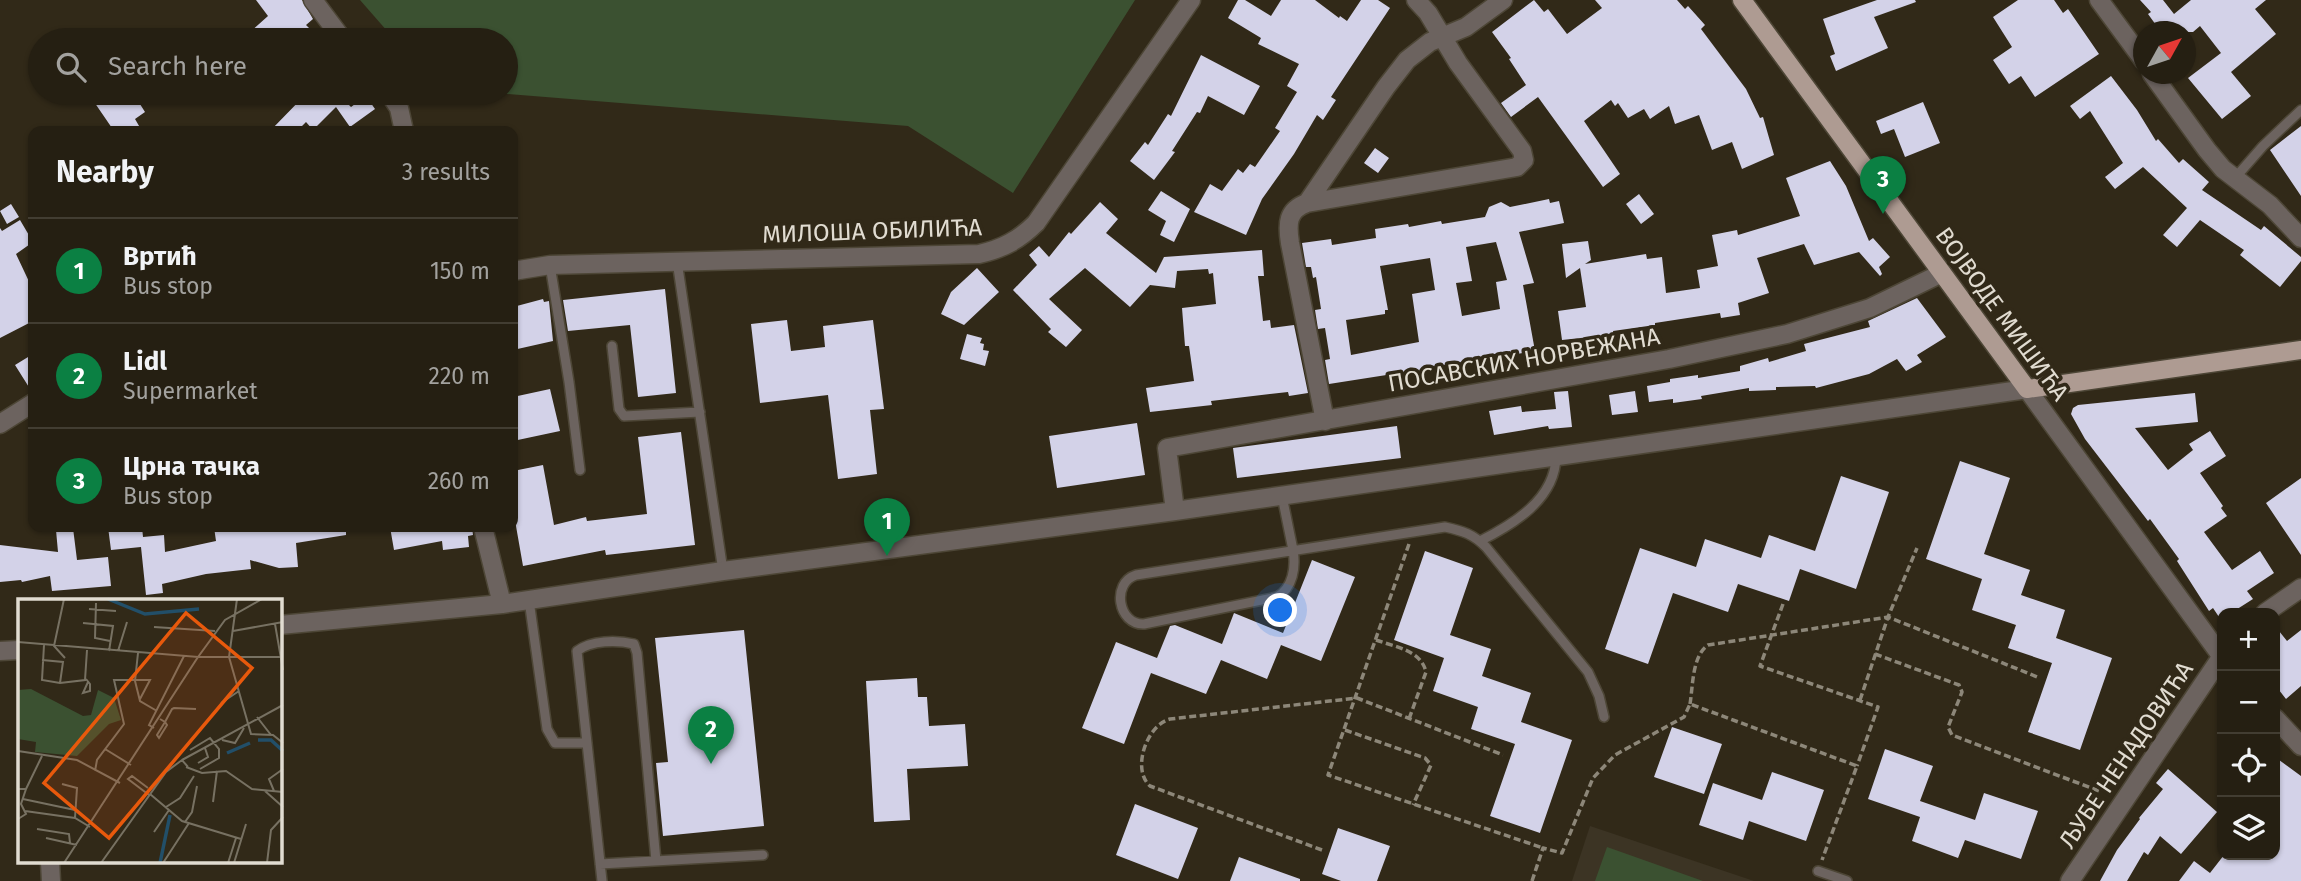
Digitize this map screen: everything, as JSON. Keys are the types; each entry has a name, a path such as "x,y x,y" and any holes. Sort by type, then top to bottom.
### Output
{"main road":[{"name":"ВОЈВОДЕ МИШИЋА","path":"1742,0 2027,389"},
{"path":"2027,389 2301,350"}],"street":[{"path":"313,0 334,28"},
{"name":"МИЛОША ОБИЛИЋА","path":"518,270 550,265 979,254 996,250 1024,235 1050,205 1191,0"},
{"path":"1325,421 1287,223 1293,211 1307,203 1517,167 1522,164 1525,156 1428,13 1416,0"},
{"path":"1307,203 1407,60 1419,49 1466,27 1503,0"},
{"path":"2099,0 2133,46"},
{"path":"2159,84 2207,150 2235,178 2270,205 2301,238"},
{"path":"397,105 403,126"},
{"name":"ПОСАВСКИХ НОРВЕЖАНА","path":"1175,511 1167,448 1669,359 1787,334 1870,308 1942,273"},
{"path":"282,625 502,604 2027,389"},
{"name":"ВОЈВОДЕ МИШИЋА","path":"2027,389 2217,650"},
{"path":"0,424 28,406"},
{"path":"483,532 502,604"},
{"path":"2271,608 2301,588"},
{"path":"0,652 18,650"},
{"name":"ЉУБЕ НЕНАДОВИЋА","path":"2070,881 2217,664"},
{"path":"2280,723 2301,746"}],"lane":[{"path":"2235,178 2263,146 2301,110"},
{"path":"677,261 723,571"},
{"path":"550,265 580,470"},
{"path":"612,346 619,410 624,416 700,412"},
{"path":"1480,541 1511,523 1535,504 1549,486 1556,457"},
{"path":"1282,496 1293,550 1293,576 1286,590 1277,597 1144,624 1130,621 1122,609 1121,590 1130,577 1293,550 1445,527 1465,531 1480,541 1588,672 1599,696 1604,717"},
{"path":"530,600 547,729 555,743 587,743"},
{"path":"602,881 577,651 590,644 624,642 634,644 637,653 656,861"},
{"path":"600,864 763,855"},
{"path":"1818,872 1847,881"}],"path":[{"path":"1413,532 1328,775 1413,806 1562,853 1593,778 1615,755 1684,717 1690,704 1698,657 1703,648 1713,643 1888,617 2040,678"},
{"path":"1860,700 1888,617 1917,548"},
{"path":"1783,604 1760,666 1878,707 1818,872"},
{"path":"1376,640 1415,654 1424,666 1426,672 1409,719"},
{"path":"1875,654 1959,685 1962,692 1948,727 1952,735 2099,791"},
{"path":"1322,850 1150,786 1141,774 1151,732 1165,721 1357,698 1503,755"},
{"path":"1690,704 1857,766"},
{"path":"1345,730 1425,758 1429,762 1431,765 1413,806"},
{"path":"1532,881 1543,848"}],"shaded area":[{"path":"1590,826 1754,881 1572,881"}],"green space":[{"path":"360,0 1135,0 1013,193 908,126 518,95 518,28 384,28"},
{"path":"1607,847 1703,881 1595,881"}],"building":[{"path":"256,0 302,0 313,19 306,25 309,28 254,28 268,16"},
{"path":"1238,0 1245,0 1271,16 1281,0 1315,0 1347,21 1361,0 1378,0 1390,8 1331,97 1336,100 1323,120 1317,115 1294,154 1262,199 1246,235 1194,212 1210,184 1222,191 1238,169 1243,173 1250,164 1255,167 1280,131 1275,128 1297,92 1287,86 1299,64 1258,44 1261,38 1228,18"},
{"path":"1534,0 1544,12 1548,9 1567,34 1602,8 1595,0 1677,0 1685,9 1688,6 1705,25 1701,29 1746,89 1760,118 1763,117 1774,155 1742,169 1732,142 1712,150 1699,115 1675,124 1669,106 1650,119 1644,109 1628,118 1618,103 1615,106 1611,100 1584,121 1620,174 1603,187 1538,97 1511,117 1501,103 1526,85 1492,32"},
{"path":"1877,0 1916,2 1874,17 1888,48 1836,71 1830,56 1835,54 1823,19"},
{"path":"2018,0 2054,0 2063,13 2068,9 2099,54 2035,97 2021,76 2009,84 1993,60 2012,47 1993,17"},
{"path":"2140,0 2163,0 2174,14 2191,0 2266,0 2255,9 2276,34 2231,72 2251,96 2222,119 2193,84 2196,84 2196,72 2221,53 2200,26 2196,29 2196,21 2153,21 2148,14 2151,12"},
{"path":"1201,55 1260,86 1244,115 1208,96 1200,113 1197,112 1172,151 1175,152 1154,180 1130,161 1145,142 1148,145 1168,114 1171,116"},
{"path":"2111,76 2156,141 2158,139 2179,163 2183,159 2209,182 2202,190 2261,230 2264,226 2301,257 2301,261 2280,287 2240,255 2244,250 2200,220 2177,247 2163,235 2187,208 2143,167 2115,189 2105,177 2123,163 2090,111 2080,119 2070,106"},
{"path":"1923,102 1940,143 1905,157 1894,129 1881,134 1876,121"},
{"path":"96,105 141,105 145,112 135,119 139,126 111,126"},
{"path":"295,105 372,105 375,109 351,126 336,107 317,126 310,126 306,122 302,126 275,126"},
{"path":"2301,126 2301,196 2270,150"},
{"path":"1375,148 1389,158 1378,173 1364,163"},
{"path":"1830,161 1846,186 1869,241 1873,238 1890,257 1879,267 1882,274 1880,276 1859,252 1814,265 1804,244 1757,258 1769,293 1738,303 1740,315 1721,318 1720,313 1613,331 1614,337 1562,340 1558,311 1586,307 1580,268 1566,278 1562,244 1588,241 1591,260 1585,264 1646,254 1647,259 1662,257 1666,293 1700,288 1697,270 1718,266 1712,235 1737,230 1738,235 1800,216 1786,178"},
{"path":"1161,191 1190,209 1174,242 1160,235 1166,221 1148,210"},
{"path":"1639,194 1654,214 1641,224 1626,204"},
{"path":"1549,199 1550,203 1559,201 1564,223 1519,232 1534,283 1523,285 1535,351 1510,355 1510,351 1430,367 1431,371 1413,374 1412,371 1329,384 1325,360 1330,359 1325,328 1318,329 1315,310 1321,309 1316,277 1313,278 1311,267 1306,267 1302,243 1331,239 1332,245 1376,238 1375,229 1408,224 1409,227 1441,221 1442,224 1485,217 1489,207 1501,202 1510,207","holes":["1496,242 1507,280 1496,282 1500,309 1462,316 1456,283 1472,281 1466,247","1430,258 1435,290 1412,294 1419,342 1351,355 1346,320 1385,314 1385,310 1388,310 1380,266"]},
{"path":"1100,202 1118,219 1106,233 1156,273 1164,257 1262,250 1264,276 1258,276 1263,321 1270,320 1271,328 1294,325 1308,393 1289,396 1288,392 1211,401 1212,405 1150,412 1146,388 1194,381 1189,346 1185,346 1182,308 1216,304 1213,273 1209,274 1208,269 1177,271 1175,288 1150,285 1130,307 1085,268 1049,299 1082,330 1066,347 1048,332 1051,329 1013,290 1037,265 1029,255 1039,246 1049,257 1069,232 1071,234"},
{"path":"11,204 19,217 7,224 0,211"},
{"path":"20,220 28,234 28,246 16,254 28,279 28,324 0,338 0,228 2,231"},
{"path":"977,268 999,292 964,325 941,314 951,292"},
{"path":"665,289 676,393 638,397 630,325 568,331 563,300"},
{"path":"1917,298 1946,337 1917,355 1922,362 1906,371 1897,359 1869,374 1816,388 1776,387 1776,390 1749,391 1749,388 1701,396 1702,399 1673,403 1673,399 1649,402 1647,386 1670,382 1670,379 1698,375 1698,378 1740,371 1740,366 1768,358 1769,362 1806,351 1804,344 1870,327 1868,321"},
{"path":"543,299 544,302 549,301 553,341 518,349 518,306"},
{"path":"787,320 791,351 825,347 823,326 873,320 884,409 870,410 877,474 838,479 828,395 760,403 751,324"},
{"path":"967,334 982,338 980,343 984,344 983,350 989,351 985,366 960,359"},
{"path":"28,357 28,386 15,365"},
{"path":"550,389 560,431 518,440 518,396"},
{"path":"1568,391 1572,427 1549,429 1548,426 1494,435 1489,411 1521,406 1522,412 1556,409 1554,392"},
{"path":"1635,391 1638,412 1612,415 1609,395"},
{"path":"2195,393 2198,422 2135,428 2168,470 2193,450 2189,444 2210,431 2226,456 2200,473 2227,516 2204,532 2232,570 2260,551 2274,573 2247,591 2253,599 2239,608 2217,608 2217,614 2213,608 2209,611 2177,561 2179,559 2085,439 2071,414 2073,408 2078,405"},
{"path":"1137,423 1145,475 1057,488 1049,436"},
{"path":"1397,426 1401,458 1237,478 1233,448"},
{"path":"681,432 695,545 606,555 605,550 523,566 517,532 518,470 543,465 554,525 586,517 587,521 647,514 638,437"},
{"path":"1960,461 2010,478 1984,554 2030,570 2021,595 2065,610 2056,638 2112,658 2080,750 2028,732 2052,663 2008,648 2016,625 1972,610 1982,579 1926,559"},
{"path":"1841,476 1889,492 1856,589 1800,569 1789,601 1738,584 1728,612 1673,593 1648,664 1605,649 1640,548 1696,567 1705,539 1761,558 1769,535 1815,551"},
{"path":"2301,478 2301,555 2266,503"},
{"path":"56,532 74,532 77,560 108,557 111,586 52,591 50,576 22,582 0,582 0,545 58,552"},
{"path":"109,532 142,532 143,537 164,535 165,552 216,541 215,532 346,532 346,535 296,543 298,567 279,568 250,560 251,569 206,574 162,584 163,593 146,595 141,547 111,550"},
{"path":"391,532 473,532 473,535 468,536 469,547 443,550 442,541 394,550"},
{"path":"1425,551 1473,568 1450,635 1491,649 1482,676 1531,693 1521,722 1572,740 1540,833 1490,816 1515,744 1471,729 1478,707 1433,691 1444,658 1394,640"},
{"path":"1312,560 1355,577 1321,661 1281,645 1267,679 1221,660 1206,694 1151,673 1124,744 1082,728 1116,642 1157,658 1170,626 1175,625 1222,644 1234,613 1283,633"},
{"path":"744,630 764,826 663,836 656,763 668,762 655,638"},
{"path":"2301,630 2301,686 2286,699 2280,691 2280,632 2287,641"},
{"path":"917,678 918,697 927,697 929,726 965,724 968,766 907,769 910,820 874,822 866,681"},
{"path":"1672,727 1722,744 1704,794 1654,777"},
{"path":"1885,749 1933,766 1920,801 1975,820 1984,793 2038,811 2021,859 1965,840 1958,858 1912,841 1920,817 1868,799"},
{"path":"2280,761 2301,776 2301,881 2179,881 2194,861 2210,873 2220,860 2280,860"},
{"path":"2168,769 2217,812 2181,854 2160,836 2148,855 2144,852 2127,881 2100,881 2117,850 2163,789 2156,783"},
{"path":"1772,772 1824,790 1806,841 1749,821 1743,840 1699,825 1713,783 1762,800"},
{"path":"1135,804 1198,828 1178,879 1116,855"},
{"path":"1338,828 1390,846 1377,881 1341,881 1322,874"},
{"path":"1239,857 1300,879 1300,881 1230,881"}],"place":[{"name":"Црна тачка","path":"1883,214"},
{"name":"Вртић","path":"887,556"},
{"name":"Lidl","path":"711,764"}]}
